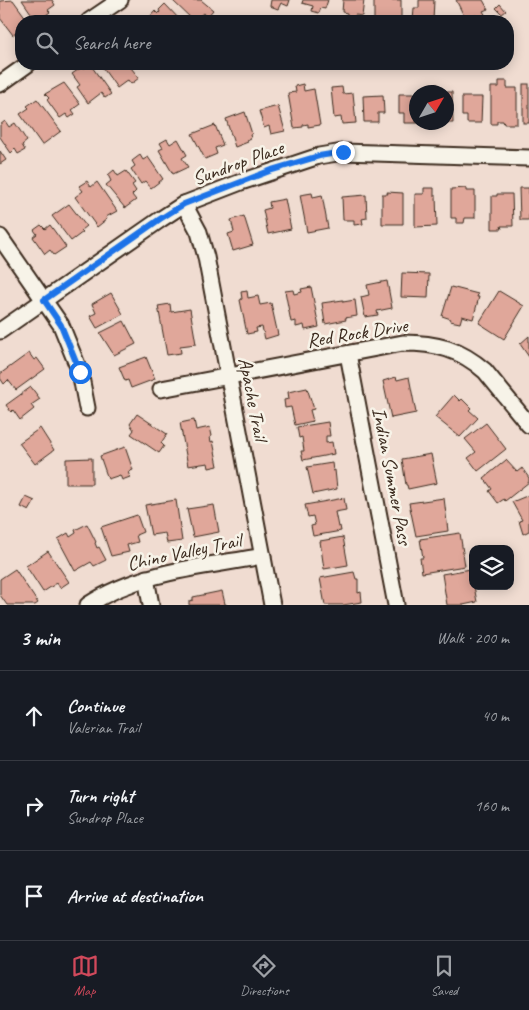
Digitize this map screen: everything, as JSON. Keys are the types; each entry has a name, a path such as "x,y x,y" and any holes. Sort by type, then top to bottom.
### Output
{"street":[{"path":"98,15 120,0"},
{"path":"0,84 20,70"},
{"name":"Sundrop Place","path":"0,331 184,204 272,170 319,156 343,152 529,158"},
{"name":"Apache Trail","path":"184,204 199,232 206,257 272,605"},
{"path":"0,237 61,325 80,372 86,408"},
{"name":"Red Rock Drive","path":"161,389 403,343 423,343 452,350 469,359 484,371 529,425"},
{"name":"Indian Summer Pass","path":"348,354 396,605"},
{"name":"Chino Valley Trail","path":"88,605 123,586 146,578 263,556"},
{"path":"146,578 151,605"}],"building":[{"path":"13,0 24,15 15,15 15,34 13,35 0,18 0,1"},
{"path":"22,0 52,0 55,5 48,10 50,12 46,15 32,15"},
{"path":"172,0 201,0 213,10 209,15 203,13 201,15 188,15"},
{"path":"271,0 290,0 288,6 281,3 278,9 270,6"},
{"path":"303,0 328,0 325,9 321,8 319,13 312,11 313,6 302,3"},
{"path":"343,0 364,0 362,15 347,15 347,13 342,12"},
{"path":"374,0 401,0 401,15 374,15"},
{"path":"419,0 434,0 433,15 413,15 414,8 419,8"},
{"path":"456,0 483,0 488,9 483,11 485,15 464,15"},
{"path":"165,4 175,15 151,15 155,11 158,14"},
{"path":"500,4 506,11 502,14 496,8"},
{"path":"78,70 94,70 111,94 105,98 101,93 88,103 77,87 80,85 72,74"},
{"path":"104,70 133,70 139,78 131,84 128,80 117,88"},
{"path":"499,81 507,81 507,88 517,88 517,124 504,124 503,121 497,121 497,124 491,124 491,87 499,87"},
{"path":"64,83 80,104 72,110 75,114 69,118 66,114 60,118 45,94"},
{"path":"303,84 304,91 314,89 320,125 308,127 308,124 303,125 303,127 294,128 288,93 296,92 295,86"},
{"path":"523,84 529,84 529,123 523,123"},
{"path":"342,87 343,94 353,93 356,123 342,124 341,117 334,118 331,88"},
{"path":"399,94 409,94 409,123 404,123 404,113 399,113"},
{"path":"383,95 384,113 378,113 378,122 364,122 363,96"},
{"path":"462,97 482,97 481,123 467,123 467,116 462,116"},
{"path":"37,99 61,131 42,145 20,114"},
{"path":"278,106 285,131 271,134 269,126 264,128 259,111"},
{"path":"245,112 252,134 250,135 251,138 247,140 248,142 235,147 226,119"},
{"path":"5,121 9,127 15,123 27,141 22,145 25,150 18,154 15,149 11,153 0,137 0,125"},
{"path":"215,125 223,145 215,148 217,154 205,159 192,134"},
{"path":"167,139 170,144 178,139 187,155 182,158 188,167 173,174 159,150 163,148 160,143"},
{"path":"0,151 6,160 0,164"},
{"path":"140,155 143,160 148,157 163,179 151,188 145,181 141,184 131,169 135,166 132,161"},
{"path":"114,170 118,176 126,171 135,183 132,185 136,191 132,195 136,200 125,208 106,185 111,181 108,175"},
{"path":"87,181 91,187 97,182 117,211 106,217 107,219 97,227 75,197 83,191 79,186"},
{"path":"424,188 434,188 437,226 415,227 415,194 424,194"},
{"path":"466,188 466,191 475,191 475,218 465,218 464,223 456,223 456,218 451,218 451,189"},
{"path":"519,188 529,188 529,220 520,220"},
{"path":"387,192 403,193 403,224 382,224 382,194 388,194"},
{"path":"312,193 313,197 322,195 328,228 307,232 300,195"},
{"path":"497,194 512,194 513,226 501,226 502,229 492,229 492,196 497,196"},
{"path":"366,195 367,218 362,219 363,224 354,225 354,220 343,220 342,197"},
{"path":"285,199 291,229 268,234 263,210 270,208 269,202"},
{"path":"69,204 86,226 81,230 83,232 71,241 52,216"},
{"path":"244,216 253,245 233,251 228,234 234,232 231,220"},
{"path":"41,225 45,229 50,225 66,247 54,255 50,250 45,254 33,237 37,234 34,230"},
{"path":"402,273 429,274 428,298 401,297"},
{"path":"387,281 392,308 377,311 378,315 365,317 361,297 369,295 367,285"},
{"path":"311,287 319,327 305,330 304,325 296,327 296,321 291,322 285,291 293,290 294,294 302,292 301,289"},
{"path":"451,287 478,294 477,297 479,297 473,319 462,316 460,323 450,321 451,319 442,316"},
{"path":"247,291 248,298 258,296 260,305 271,303 278,335 265,339 262,327 256,328 257,332 247,334 240,300 242,299 241,292"},
{"path":"499,291 524,306 504,339 479,323"},
{"path":"111,293 123,314 97,328 90,316 96,313 92,304"},
{"path":"343,300 343,302 355,300 357,316 325,324 322,303"},
{"path":"170,304 171,312 190,309 196,344 180,346 181,353 167,355 158,306"},
{"path":"124,321 136,344 114,355 100,333"},
{"path":"529,336 529,357 520,344"},
{"path":"29,353 34,360 37,358 45,369 16,390 8,380 4,384 0,374"},
{"path":"146,357 155,379 131,388 128,380 125,381 119,367"},
{"path":"396,377 397,380 409,377 416,413 391,418 383,381"},
{"path":"31,387 40,399 31,405 34,409 20,420 13,410 11,412 6,405"},
{"path":"307,388 314,409 310,410 313,421 295,425 291,407 285,408 284,400 289,399 288,392"},
{"path":"454,395 460,401 462,399 471,408 469,410 478,418 460,437 435,417"},
{"path":"137,414 167,434 161,443 164,446 159,453 131,434 134,430 130,424"},
{"path":"194,420 196,430 210,427 211,442 213,441 218,466 209,468 208,463 188,466 180,423"},
{"path":"328,422 330,436 326,436 326,443 332,442 334,454 303,460 301,451 304,451 302,437 299,438 297,427"},
{"path":"486,423 506,449 478,471 468,458 476,452 465,439"},
{"path":"40,428 54,450 35,464 19,443"},
{"path":"125,447 133,470 128,472 130,477 122,480 120,475 108,479 100,456"},
{"path":"431,454 437,483 408,489 402,459"},
{"path":"92,458 92,484 66,484 66,459"},
{"path":"506,460 517,472 522,468 529,478 529,482 505,501 504,499 498,503 489,491 492,489 484,478"},
{"path":"332,463 333,471 335,470 337,489 313,494 307,467"},
{"path":"529,495 529,531 523,534 519,521 522,520 512,502"},
{"path":"26,497 35,501 29,511 21,507"},
{"path":"344,498 346,510 335,512 338,527 340,526 341,531 313,536 311,526 315,525 313,516 308,517 305,505"},
{"path":"444,498 448,531 416,536 409,503"},
{"path":"176,500 182,541 167,543 165,533 151,535 145,505"},
{"path":"214,505 219,532 193,537 187,509"},
{"path":"137,515 143,532 136,535 138,542 127,545 129,552 111,556 101,527"},
{"path":"87,524 97,548 99,547 106,560 94,566 91,562 75,571 58,539 68,533 70,537 76,533 75,530"},
{"path":"460,533 465,566 422,573 420,558 423,558 420,539"},
{"path":"343,537 348,565 324,569 320,541"},
{"path":"48,551 69,582 60,588 57,583 43,592 26,566"},
{"path":"15,569 38,603 35,605 7,605 0,595 0,579"},
{"path":"469,569 469,590 475,590 477,602 463,605 447,605 442,574"},
{"path":"354,572 356,579 358,579 358,593 361,592 362,602 325,605 320,578"},
{"path":"222,591 225,604 227,605 189,605 189,601 193,600 193,597"}],"route":[{"path":"80,372 61,325 44,300 184,204 272,170 319,156 343,152"}]}
